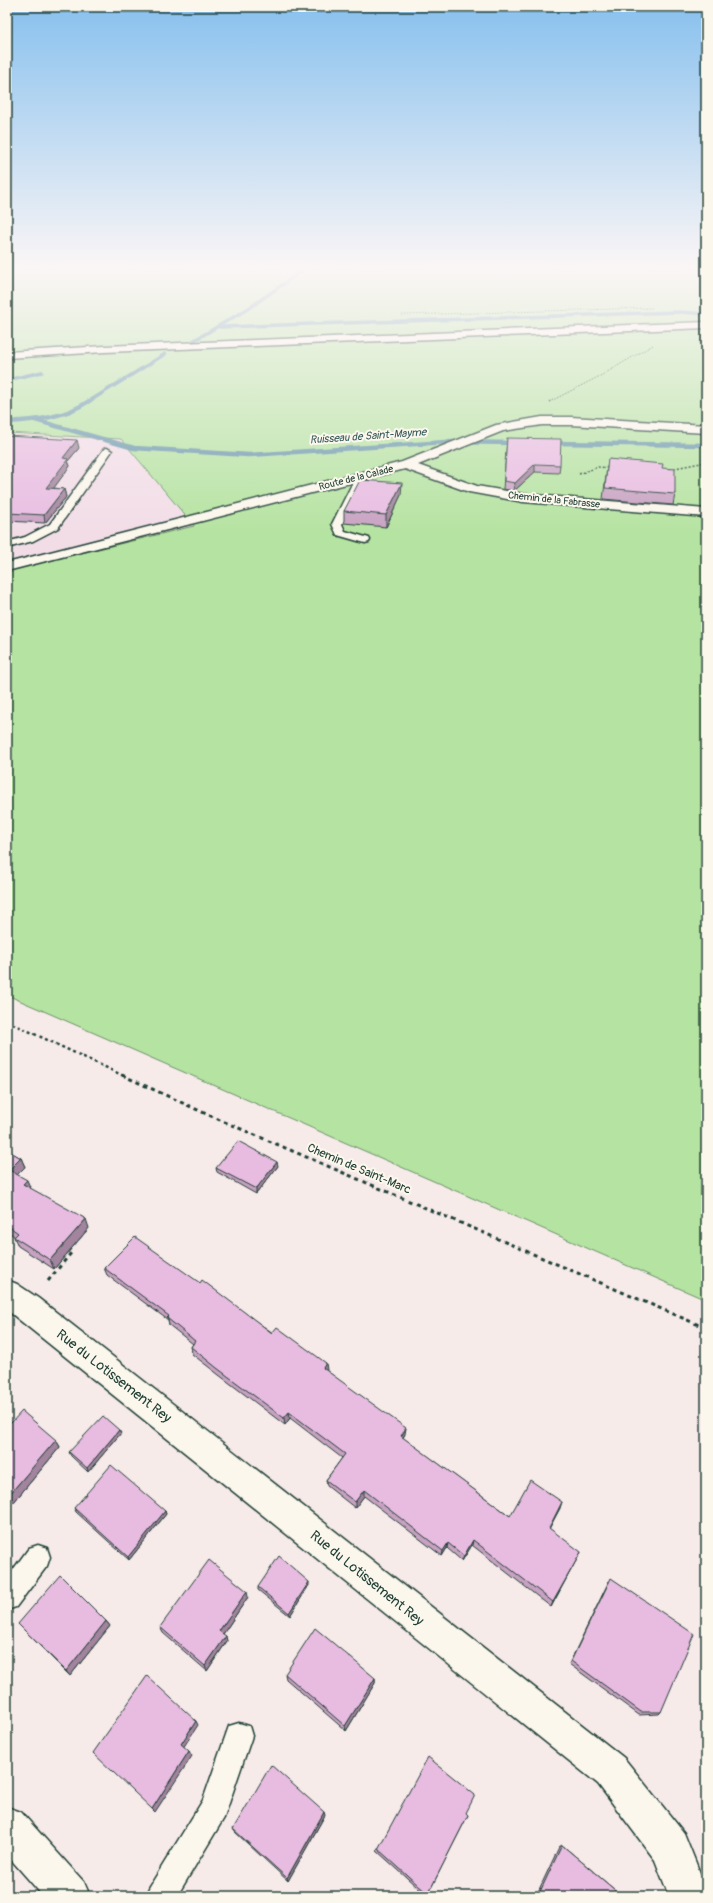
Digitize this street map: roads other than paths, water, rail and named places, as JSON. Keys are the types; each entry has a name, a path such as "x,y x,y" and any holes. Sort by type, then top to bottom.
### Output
{"street":[{"path":"7,361 60,357"},
{"name":"Route de la Calade","path":"7,567 406,465 500,428 542,422 571,421 706,429"},
{"name":"Chemin de la Fabrasse","path":"406,465 474,489 523,498 706,513"},
{"name":"Rue du Lotissement Rey","path":"7,1293 41,1318 611,1771 670,1847 689,1896"},
{"path":"7,1826 70,1896"}],"lane":[{"path":"7,546 28,540 54,526 107,451"},
{"path":"361,476 337,524 341,532 365,540"},
{"path":"7,1598 38,1557"},
{"path":"160,1896 214,1808 239,1736"}],"waterway":[{"path":"88,402 160,357"},
{"path":"7,380 42,372"},
{"path":"7,422 40,419 60,415 80,407 89,401"},
{"name":"Ruisseau de Saint-Mayme","path":"35,420 134,448 249,455 446,442 516,443"},
{"name":"Ruisseau de Saint-Mayme","path":"551,443 706,445"}]}
